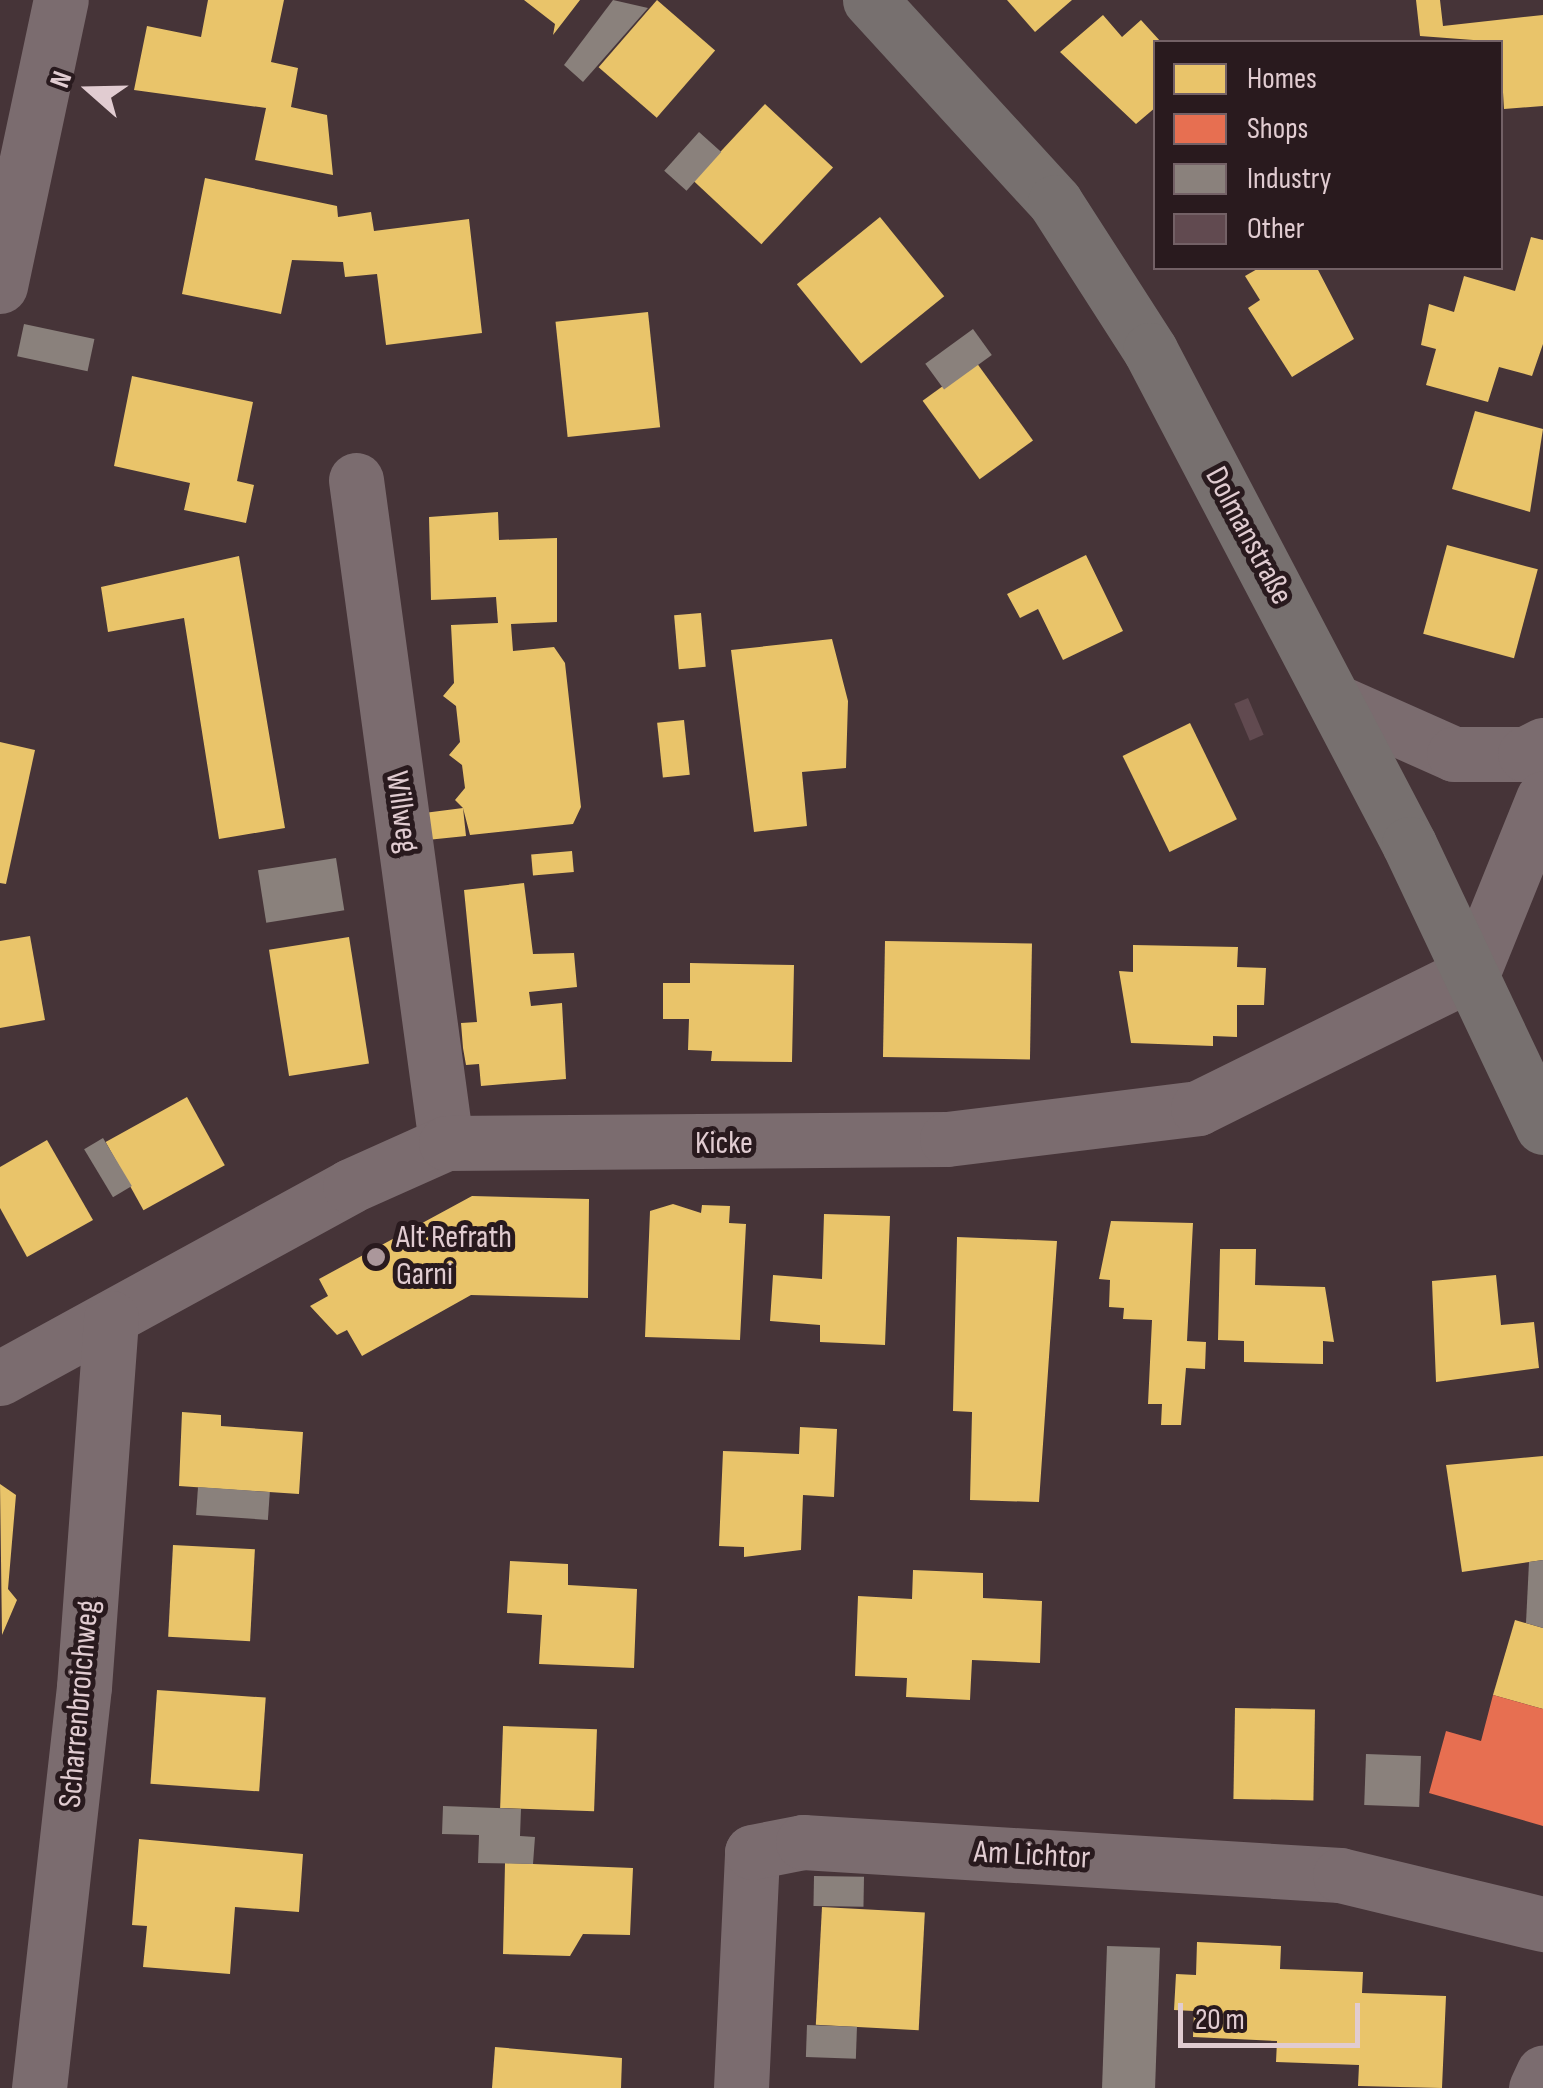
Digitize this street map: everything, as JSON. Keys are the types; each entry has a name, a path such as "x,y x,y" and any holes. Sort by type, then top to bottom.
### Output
{"main road":[{"name":"Dolmanstraße","path":"870,0 1055,202 1106,277 1335,701 1474,972 1543,1127"}],"street":[{"path":"0,286 61,0"},
{"name":"Willweg","path":"356,480 446,1143"},
{"path":"1335,701 1454,754 1525,754 1543,745"},
{"path":"1474,972 1543,799"},
{"name":"Kicke","path":"0,1378 446,1143 834,1144 1037,1134 1162,1114 1198,1108 1474,972"},
{"name":"Scharrenbroichweg","path":"39,2088 84,1687 111,1318"},
{"name":"Am Lichtor","path":"741,2088 752,1852 803,1842 1340,1875 1543,1924"},
{"path":"1536,2088 1543,2073"}],"building: Homes":[{"path":"208,0 284,0 271,62 298,68 291,107 327,115 333,175 255,160 266,108 134,90 147,26 201,37"},
{"path":"524,0 580,0 553,35 555,24"},
{"path":"657,0 715,51 657,118 599,67"},
{"path":"1007,0 1072,0 1035,32"},
{"path":"1416,0 1440,0 1443,26 1543,15 1543,106 1504,109 1503,40 1420,36"},
{"path":"1103,15 1122,37 1141,20 1159,40 1153,40 1153,110 1136,124 1060,52"},
{"path":"765,104 833,167 761,244 693,181"},
{"path":"205,178 337,206 338,217 371,212 374,231 469,219 482,333 386,345 377,274 345,277 343,262 292,260 281,314 182,294"},
{"path":"880,217 944,296 861,364 797,284"},
{"path":"1531,237 1543,240 1543,344 1532,376 1499,367 1488,402 1426,385 1436,349 1421,345 1429,304 1454,312 1464,276 1515,291"},
{"path":"1256,270 1318,270 1354,339 1292,377 1248,308 1260,300 1245,276"},
{"path":"648,312 660,427 568,437 556,322"},
{"path":"976,362 1033,440 980,479 923,401"},
{"path":"132,376 253,402 237,481 254,485 246,523 184,510 190,483 114,466"},
{"path":"1475,411 1543,429 1530,512 1452,489"},
{"path":"498,512 499,540 557,538 557,622 511,624 513,651 554,647 565,663 581,807 573,824 470,835 463,808 455,800 465,788 462,765 449,755 460,742 456,706 443,696 454,683 451,625 498,623 496,597 431,600 429,517"},
{"path":"1447,545 1538,569 1514,658 1423,634"},
{"path":"1086,555 1123,631 1063,660 1038,609 1020,618 1007,594"},
{"path":"239,556 285,828 219,839 184,618 108,632 101,587"},
{"path":"701,613 706,667 679,669 674,615"},
{"path":"832,639 848,701 846,768 802,772 807,826 754,832 731,650"},
{"path":"684,720 690,775 663,778 657,723"},
{"path":"1190,723 1237,819 1169,852 1123,756"},
{"path":"0,742 35,750 6,884 0,883"},
{"path":"463,808 466,836 427,840 424,813"},
{"path":"572,851 574,872 533,875 531,855"},
{"path":"524,883 533,954 574,953 577,987 529,992 531,1006 562,1003 566,1079 481,1086 479,1064 466,1065 463,1048 461,1023 477,1022 464,890"},
{"path":"30,936 45,1020 0,1028 0,941"},
{"path":"349,937 369,1063 289,1076 269,950"},
{"path":"885,941 1032,944 1030,1060 883,1057"},
{"path":"1133,945 1238,947 1237,967 1266,968 1264,1005 1237,1005 1237,1037 1213,1036 1213,1046 1131,1043 1119,971 1133,972"},
{"path":"690,963 794,965 792,1062 711,1061 712,1051 688,1050 689,1019 663,1019 663,983 690,983"},
{"path":"187,1097 225,1165 143,1210 106,1142"},
{"path":"47,1140 93,1220 27,1257 0,1208 0,1167"},
{"path":"472,1196 589,1199 588,1298 471,1295 362,1356 347,1330 337,1335 310,1306 328,1296 319,1279"},
{"path":"673,1204 701,1213 702,1205 730,1206 729,1223 746,1224 740,1340 645,1337 650,1211"},
{"path":"824,1214 890,1216 885,1345 820,1342 820,1325 770,1321 773,1275 822,1279"},
{"path":"1111,1221 1193,1223 1187,1341 1206,1342 1205,1369 1186,1368 1181,1425 1161,1425 1162,1404 1148,1404 1152,1320 1123,1319 1124,1308 1109,1307 1110,1280 1099,1279"},
{"path":"957,1237 1057,1241 1039,1502 970,1500 972,1412 953,1411"},
{"path":"1220,1249 1256,1249 1255,1285 1325,1287 1334,1342 1323,1341 1323,1364 1244,1362 1244,1341 1218,1340"},
{"path":"1496,1275 1501,1325 1534,1322 1539,1368 1436,1382 1432,1281"},
{"path":"182,1412 221,1415 221,1426 303,1432 299,1494 179,1486"},
{"path":"800,1427 837,1429 834,1497 803,1495 801,1550 744,1557 744,1547 719,1546 723,1451 799,1454"},
{"path":"1543,1456 1543,1560 1462,1572 1446,1465"},
{"path":"0,1484 16,1495 8,1589 17,1600 2,1635"},
{"path":"173,1545 255,1549 250,1641 168,1637"},
{"path":"510,1561 568,1564 568,1585 637,1589 634,1668 539,1664 542,1615 507,1613"},
{"path":"913,1570 983,1573 983,1598 1042,1601 1040,1663 972,1660 970,1700 906,1697 907,1678 855,1676 858,1596 912,1599"},
{"path":"1515,1620 1543,1628 1543,1709 1493,1695"},
{"path":"157,1690 266,1698 259,1791 150,1784"},
{"path":"1235,1708 1315,1709 1313,1800 1233,1799"},
{"path":"503,1726 597,1729 594,1811 500,1808"},
{"path":"139,1839 303,1854 299,1912 235,1907 230,1974 143,1967 147,1926 132,1925"},
{"path":"505,1863 633,1868 630,1935 583,1934 570,1956 503,1954"},
{"path":"822,1907 925,1912 919,2030 816,2025"},
{"path":"1197,1942 1281,1946 1280,1969 1363,1972 1362,1993 1446,1996 1442,2088 1358,2086 1359,2065 1276,2062 1277,2041 1193,2037 1194,2011 1174,2010 1176,1974 1196,1975"},
{"path":"495,2047 622,2058 621,2088 492,2088"}],"building: Shops":[{"path":"1493,1695 1543,1709 1543,1826 1429,1793 1446,1731 1481,1741"}],"building: Industry":[{"path":"613,0 648,8 583,82 564,65"},
{"path":"699,132 721,152 686,191 664,171"},
{"path":"24,324 94,339 88,371 17,356"},
{"path":"973,329 992,355 944,390 925,364"},
{"path":"336,858 344,910 266,923 258,870"},
{"path":"103,1138 132,1186 113,1197 84,1149"},
{"path":"198,1487 270,1492 268,1520 196,1515"},
{"path":"1543,1560 1543,1628 1526,1623 1529,1562"},
{"path":"1366,1754 1421,1756 1419,1807 1364,1805"},
{"path":"443,1806 521,1809 520,1836 535,1837 533,1864 478,1863 479,1835 442,1834"},
{"path":"814,1876 864,1877 863,1907 813,1906"},
{"path":"1107,1946 1160,1948 1155,2088 1102,2088"},
{"path":"807,2025 857,2027 856,2059 806,2057"}],"building: Other":[{"path":"1248,698 1264,735 1250,741 1234,704"}],"place":[{"name":"Alt Refrath Garni","path":"376,1257"}]}
